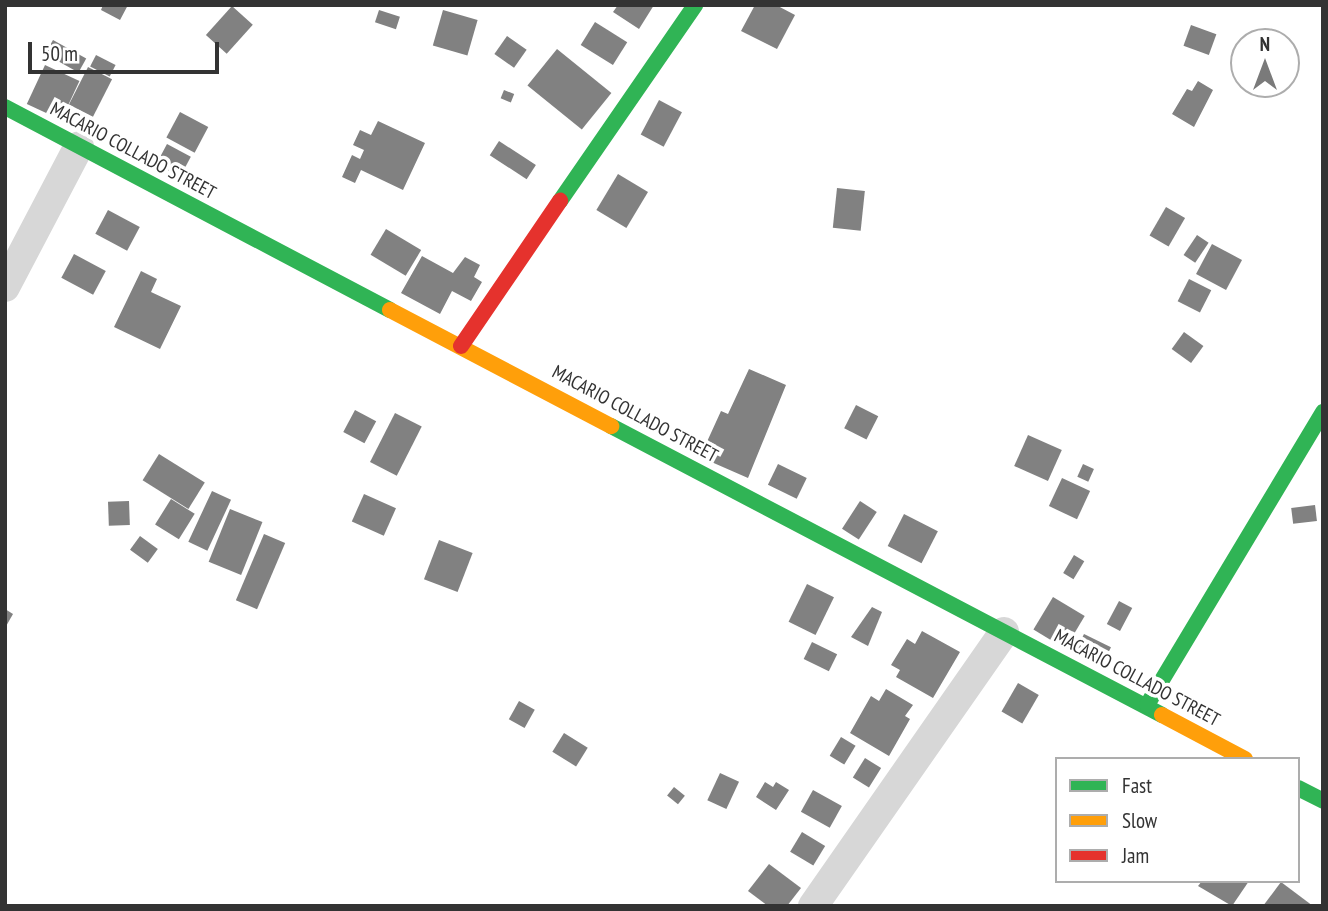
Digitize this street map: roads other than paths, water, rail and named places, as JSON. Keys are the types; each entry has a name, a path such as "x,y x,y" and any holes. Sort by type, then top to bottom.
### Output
{"street":[{"path":"461,346 695,5"},
{"name":"MACARIO COLLADO STREET","path":"5,107 1147,705 1241,757"},
{"path":"5,287 79,146"},
{"path":"1147,705 1323,412"},
{"path":"813,906 1004,632"},
{"path":"1300,789 1323,801"}]}
